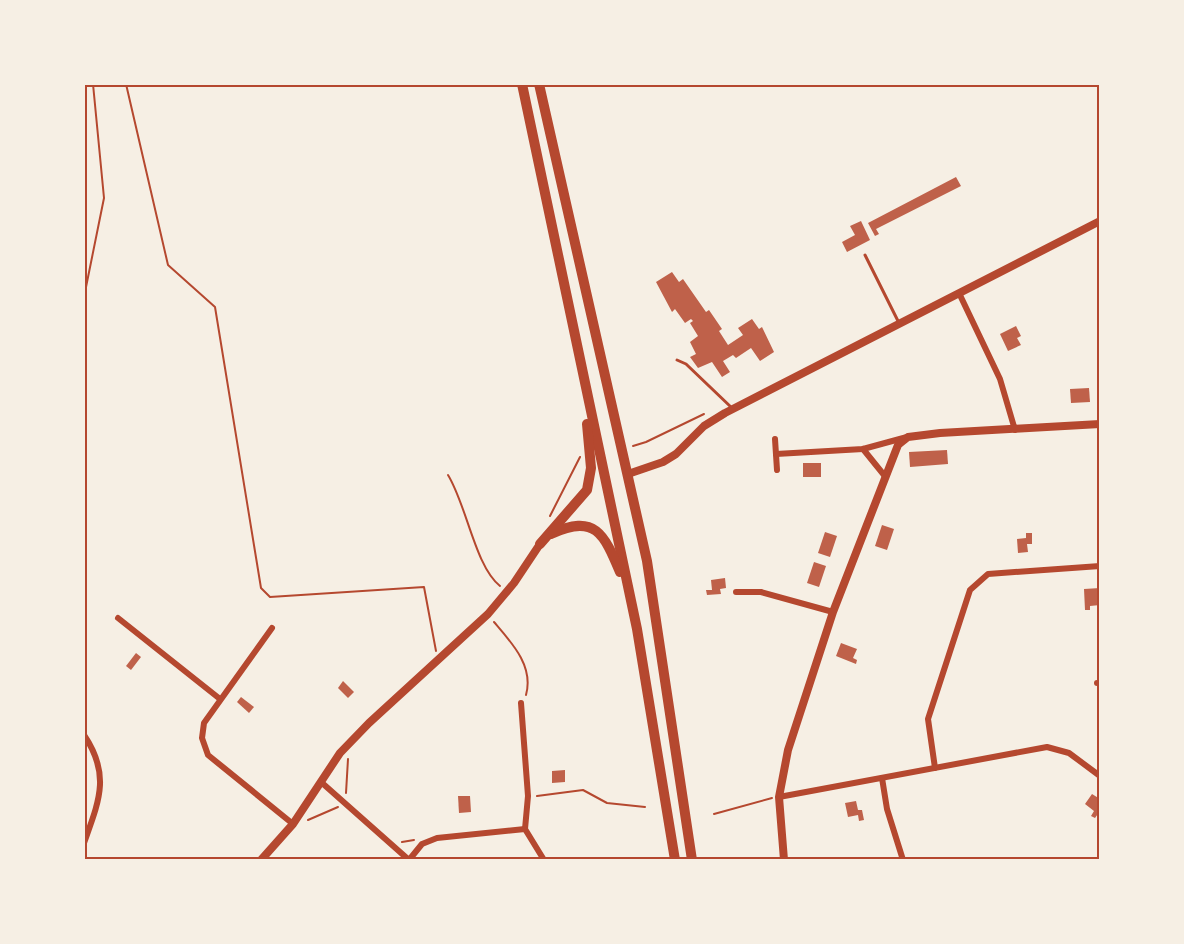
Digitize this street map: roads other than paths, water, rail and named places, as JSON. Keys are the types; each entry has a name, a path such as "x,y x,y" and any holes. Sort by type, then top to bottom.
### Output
{"highway":[{"path":"522,84 630,597 675,860"},
{"path":"539,84 628,474 660,640 692,860"},
{"path":"540,544 583,497 591,476 589,432 575,340"},
{"path":"550,534 577,525 586,525 596,530 610,549 630,597"}],"street":[{"path":"628,474 663,462 676,454 704,426 733,409 1100,221"},
{"path":"959,293 1000,379 1015,430"},
{"path":"776,454 863,448 908,437 1100,424"},
{"path":"784,860 780,797 788,750 833,612 884,476 894,452 908,437"},
{"path":"775,439 777,470"},
{"path":"863,448 884,476"},
{"path":"261,860 293,824 340,753 369,723 488,614 540,544"},
{"path":"935,768 928,719 970,590 975,583 988,574 1100,566"},
{"path":"736,592 761,592 833,612"},
{"path":"118,618 220,699"},
{"path":"272,628 204,723 202,738 208,755 293,824"},
{"path":"521,703 528,796 525,829 544,860"},
{"path":"84,735 96,758 102,781 84,843"},
{"path":"780,797 1047,747 1069,753 1100,776"},
{"path":"882,778 887,809 903,860"},
{"path":"321,782 409,860 422,844 437,838 525,829"}],"lane":[{"path":"865,255 899,323"},
{"path":"677,360 686,364 733,409"}]}
